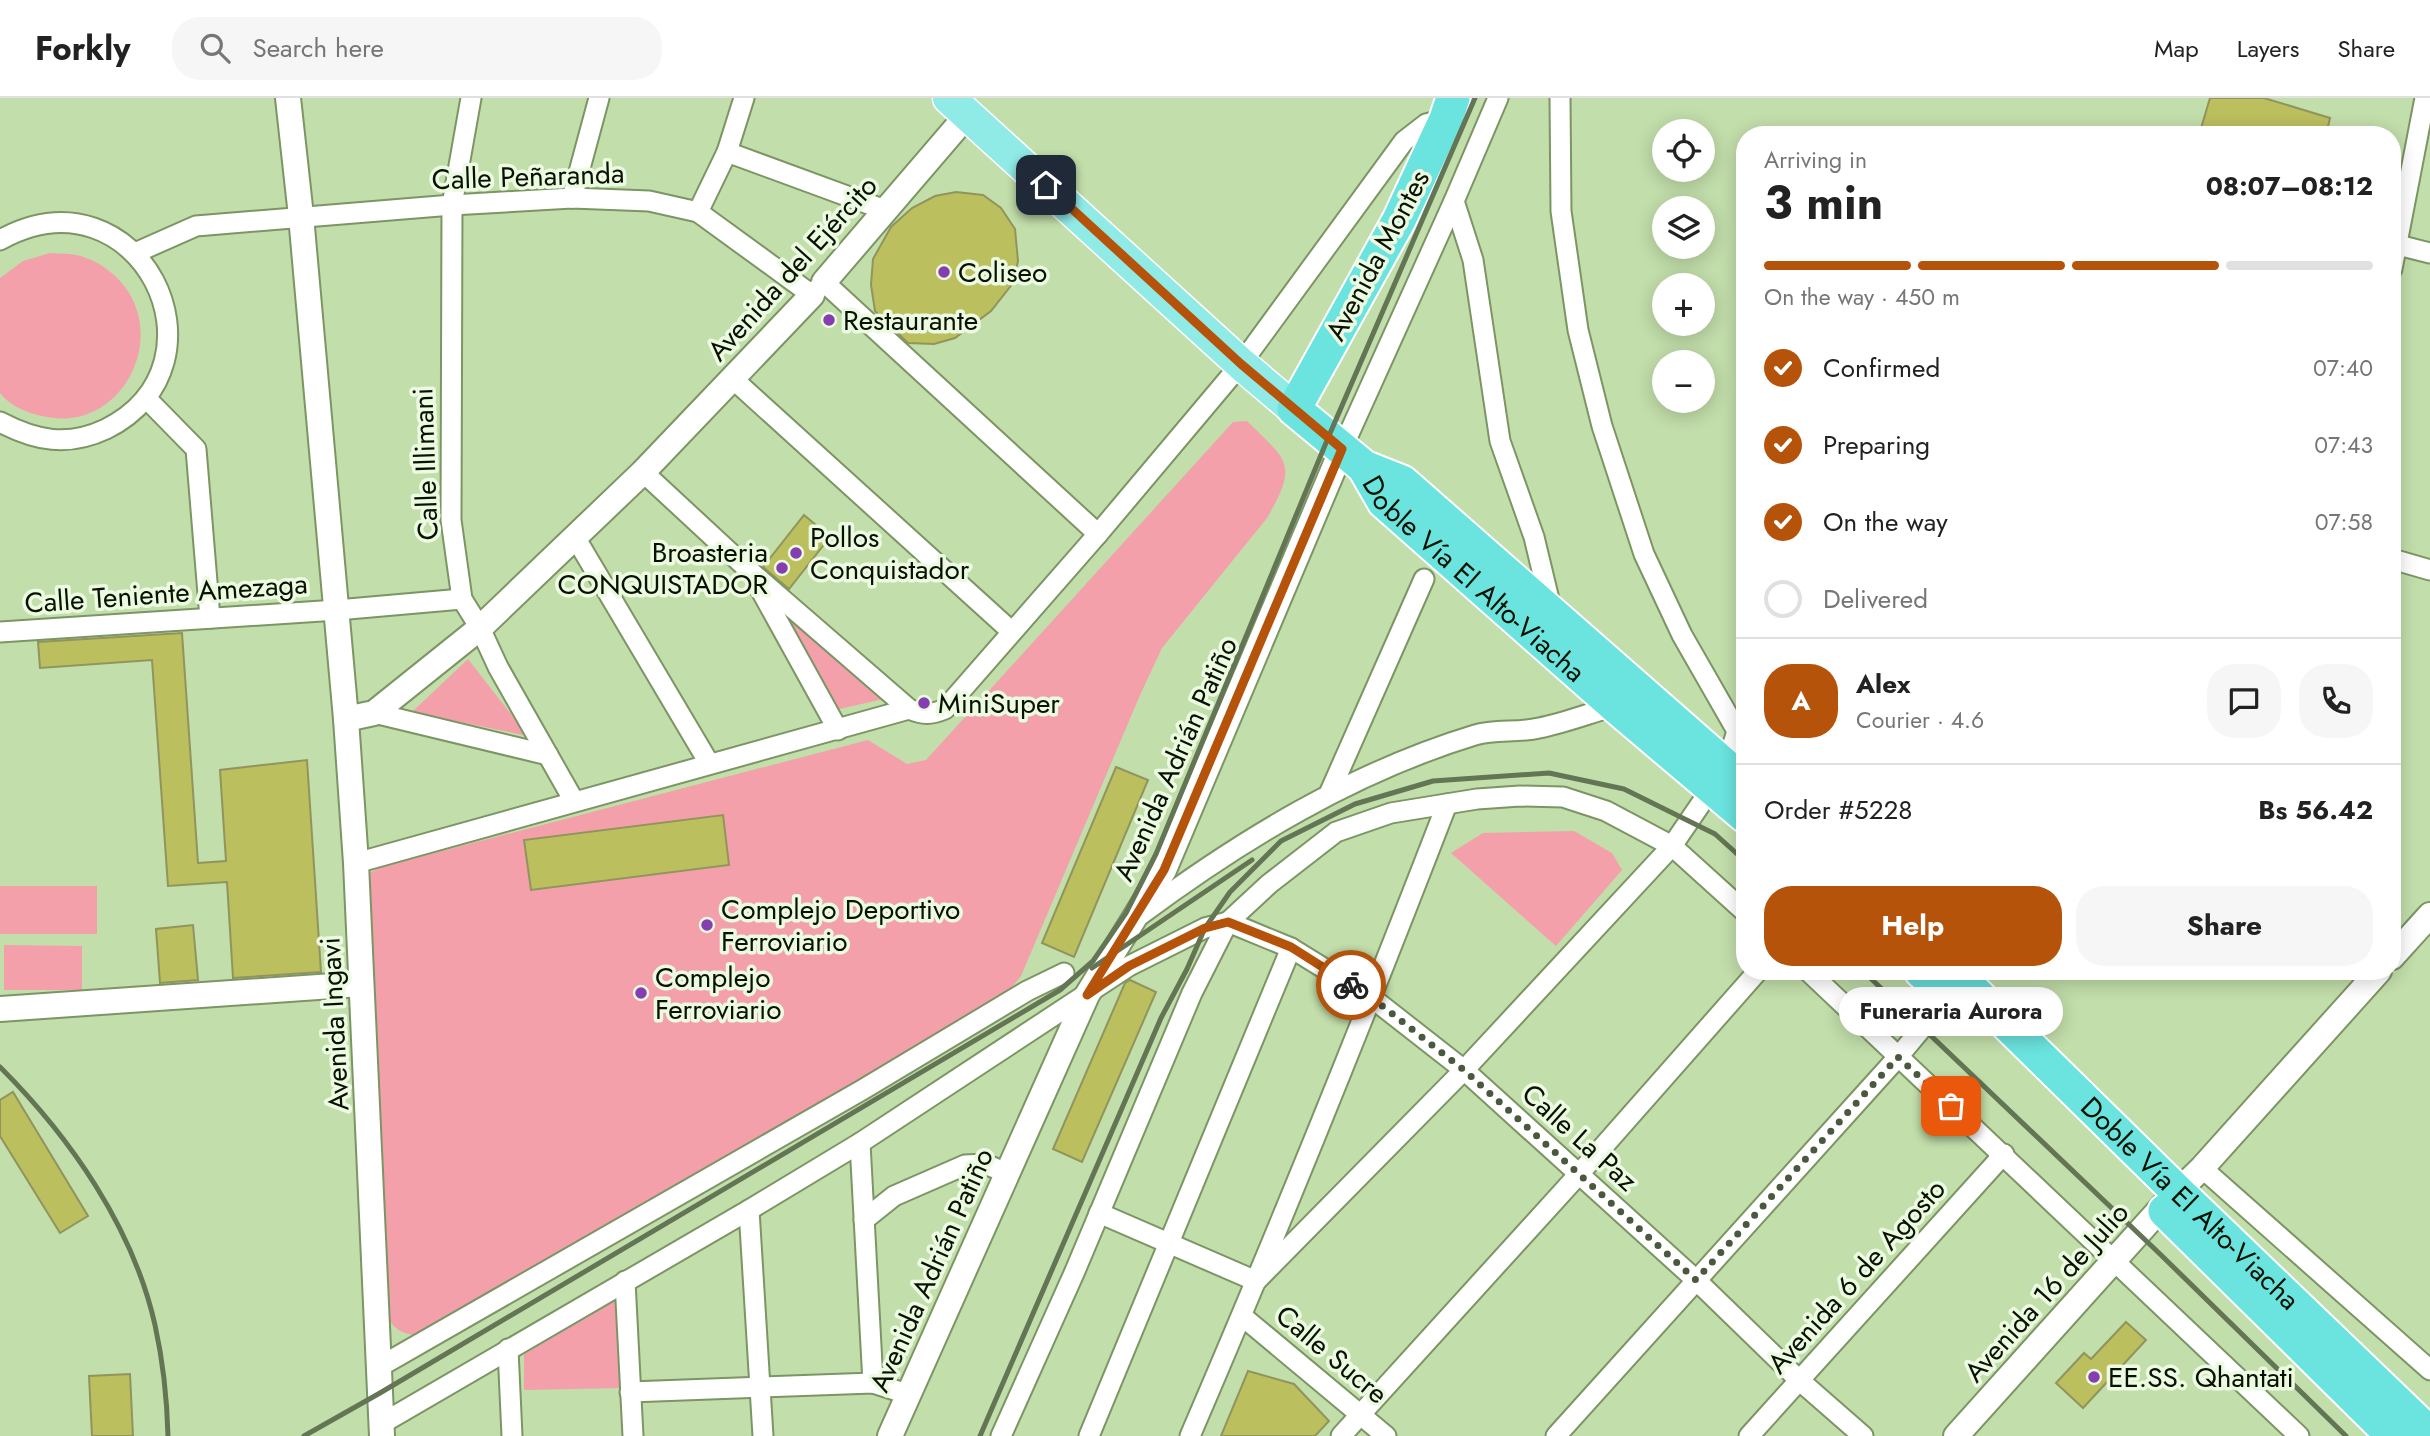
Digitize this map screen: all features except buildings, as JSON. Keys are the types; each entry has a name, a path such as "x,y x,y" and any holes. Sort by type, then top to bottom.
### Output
{"highway":[{"name":"Avenida Montes","path":"1294,409 1399,220 1450,109"},
{"path":"1294,409 1353,458"},
{"name":"Doble Vía El Alto-Viacha","path":"1353,458 1384,502 1615,706 1728,779"},
{"name":"Doble Vía El Alto-Viacha","path":"1353,458 1402,482 1552,613 1728,779 1736,796"},
{"name":"Doble Vía El Alto-Viacha","path":"1942,980 2170,1200 2430,1434"},
{"name":"Doble Vía El Alto-Viacha","path":"2170,1200 2391,1435"}],"main road":[{"path":"964,103 1241,364 1294,409"}],"street":[{"name":"Avenida Ingavi","path":"288,98 346,719 356,863 382,1430"},
{"name":"Calle Illimani","path":"471,98 452,205 451,520 462,599 574,801"},
{"path":"572,198 599,98"},
{"path":"698,212 727,152 744,98"},
{"name":"Avenida Adrián Patiño","path":"890,1436 1087,995 1164,870 1353,458 1454,201 1498,98"},
{"path":"1560,98 1561,211 1578,330 1602,426 1644,554 1682,635 1736,729"},
{"path":"2401,228 2426,98"},
{"name":"Avenida del Ejército","path":"374,713 480,628 643,472 733,379 818,288 885,210 964,103"},
{"path":"643,472 752,573 909,709 932,714 945,709 1098,534 1241,364 1404,141 1450,109"},
{"path":"727,152 885,210"},
{"name":"Calle Peñaranda","path":"135,253 196,226 452,205 572,198 649,201 698,212 818,288 1098,534"},
{"path":"1454,201 1473,260 1500,441 1534,537 1552,613"},
{"path":"0,240 20,229 50,222 81,224 110,234 135,253 155,278 166,308 168,340 161,371 146,398 121,422 91,436 57,441 24,435 0,422"},
{"path":"2401,245 2430,253"},
{"path":"733,379 1011,631"},
{"path":"146,398 196,449 210,618"},
{"path":"575,537 709,764"},
{"path":"2401,562 2430,570"},
{"path":"752,573 838,730"},
{"path":"1329,794 1424,579"},
{"name":"Calle Teniente Amezaga","path":"0,632 462,599"},
{"path":"1133,921 1196,873 1329,794 1371,774 1480,734 1537,729 1615,706"},
{"path":"356,863 909,709"},
{"path":"346,719 374,713 548,755"},
{"path":"1256,1281 1464,1070 1672,846 1728,779 1736,741"},
{"path":"1001,1436 1192,993 1228,922 1269,884 1336,832 1391,813 1447,804 1520,796 1563,797 1606,811 1672,846 1736,904"},
{"path":"1190,1436 1372,998 1447,804"},
{"path":"2401,947 2430,915"},
{"path":"382,1430 508,1349 860,1143 1129,966 1205,928 1228,922"},
{"name":"Calle La Paz","path":"1228,922 1291,947 1372,998 1464,1070 1696,1280 1799,1380 1864,1436"},
{"path":"1089,1436 1291,947"},
{"path":"379,1367 862,1090 1027,991 1063,973"},
{"path":"1341,1436 1579,1174 1750,980"},
{"path":"1817,980 2299,1436"},
{"path":"1556,1436 1898,1057 1923,1027 1939,980"},
{"name":"Avenida 16 de Julio","path":"1956,1436 2170,1200 2203,1168 2371,980"},
{"path":"0,1009 362,984"},
{"path":"860,1143 873,1383"},
{"name":"Avenida 6 de Agosto","path":"1749,1436 2004,1154"},
{"path":"864,1220 894,1196 965,1165 985,1164 1007,1173"},
{"path":"2203,1168 2430,1370"},
{"path":"749,1210 763,1436"},
{"path":"1099,1213 1256,1281"},
{"path":"625,1281 633,1436"},
{"name":"Calle Sucre","path":"1242,1316 1386,1436"},
{"path":"508,1349 512,1436"},
{"path":"631,1392 873,1383 907,1394"}],"shaded area":[{"path":"50,253 82,256 114,275 132,298 140,323 139,349 131,374 116,395 96,410 71,418 31,413 14,405 0,393 0,278 23,261"},
{"name":"Complejo Deportivo Ferroviario","path":"1247,421 1272,445 1284,464 1283,485 1277,500 1267,518 1162,648 1021,976 1009,991 432,1336 408,1334 392,1324 384,1308 369,873 381,867 868,740 907,764 926,760 1233,422"},
{"path":"770,598 888,698 835,710"},
{"path":"468,659 528,736 412,712"},
{"path":"1574,831 1612,853 1622,870 1556,946 1451,853 1483,833"},
{"path":"0,886 97,886 97,934 0,934"},
{"path":"4,945 82,946 82,990 4,990"},
{"path":"616,1299 621,1311 622,1388 524,1390 524,1354"}],"railway":[{"path":"304,1436 1060,990 1093,961 1126,913 1156,854 1328,438 1475,98"},
{"path":"980,1436 1161,1018 1205,928 1230,892 1281,841 1355,804 1433,781 1549,773 1624,789 1715,834 1736,853"},
{"path":"1092,968 1252,860"},
{"path":"1872,980 2346,1436"},
{"path":"0,1067 51,1123 96,1185 131,1253 145,1289 158,1339 168,1436"}],"way so far":[{"path":"1351,985 1372,998 1464,1070 1696,1280 1898,1057 1951,1106"}],"place":[{"name":"Coliseo","path":"944,272"},
{"name":"Restaurante","path":"829,320"},
{"name":"Pollos Conquistador","path":"796,553"},
{"name":"Broasteria CONQUISTADOR","path":"782,568"},
{"name":"MiniSuper","path":"924,703"},
{"name":"Complejo Deportivo Ferroviario","path":"707,925"},
{"name":"Complejo Ferroviario","path":"641,993"},
{"name":"Funeraria Aurora","path":"1951,1106"},
{"name":"EE.SS. Qhantati","path":"2094,1377"}],"route":[{"path":"1046,185 1241,364 1342,449 1164,870 1087,995 1129,966 1205,928 1228,922 1291,947 1351,985"}]}
